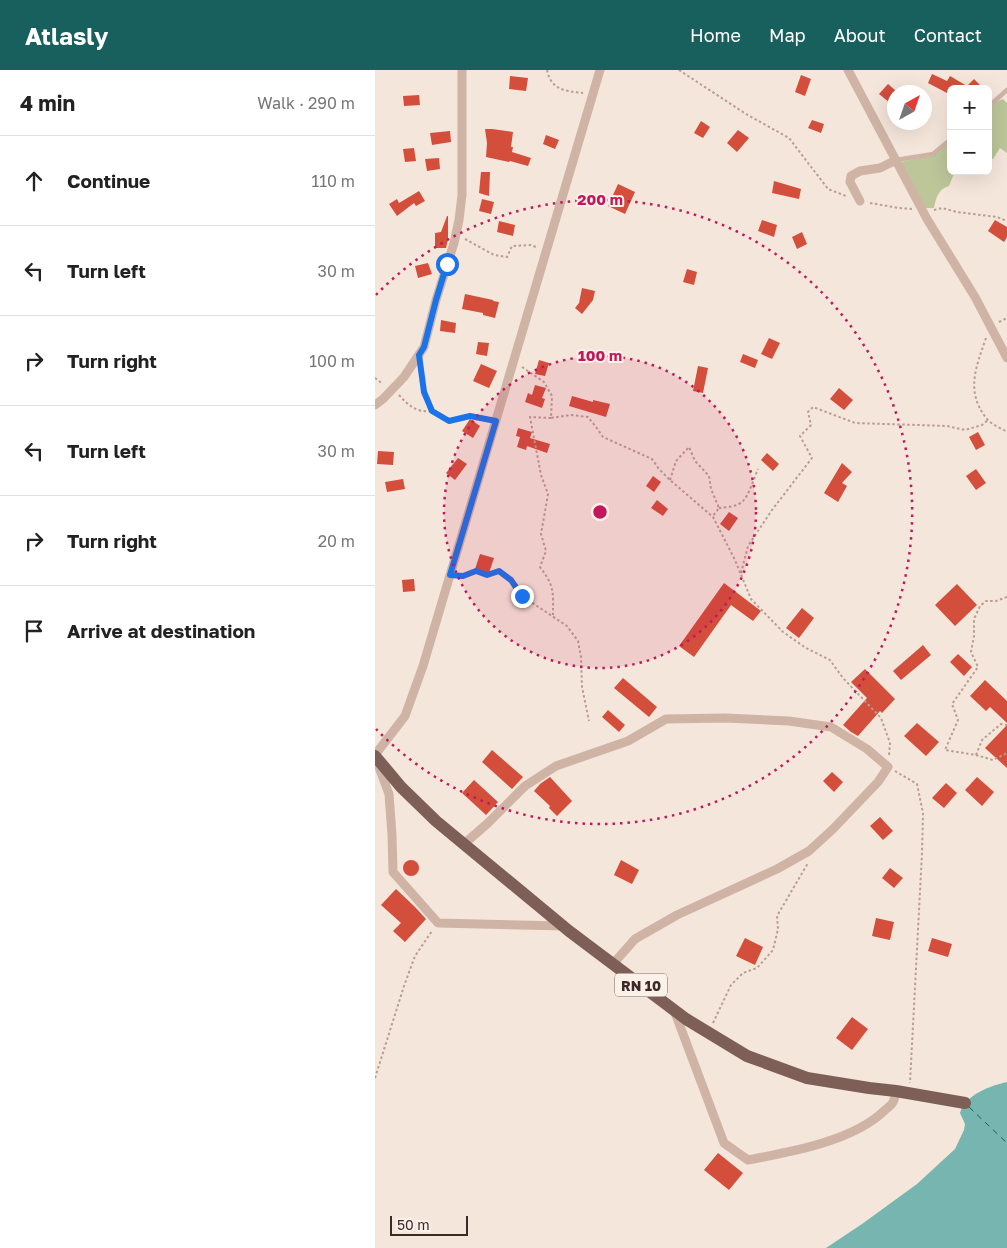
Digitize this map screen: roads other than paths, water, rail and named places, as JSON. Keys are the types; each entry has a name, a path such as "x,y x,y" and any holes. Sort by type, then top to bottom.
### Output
{"main road":[{"name":"RN 10","path":"375,756 401,787 436,821 563,926 686,1019 747,1056 807,1078 869,1088 896,1090 909,1094 965,1103"}],"street":[{"path":"375,405 404,377 424,347 436,300 457,234 462,195 462,70"},
{"path":"563,926 438,923 393,872 393,835 389,794 375,756 405,716 423,666 600,70"},
{"path":"847,70 923,210 975,297 1007,358"},
{"path":"860,201 850,182 851,176 860,171 880,168 896,160"},
{"path":"464,844 525,786 556,766 628,741 666,719 725,718 789,721 831,727 867,749 888,767 879,782 833,830 809,850 777,869 677,915 635,939 613,964"},
{"path":"674,1010 724,1142 748,1160 816,1145 854,1131 887,1109 893,1102 896,1090"}],"lane":[{"path":"992,103 1007,90"},
{"path":"896,160 933,154 947,142"}],"water":[{"path":"1007,1082 1007,1248 826,1248 917,1184 955,1149 964,1130 965,1124 960,1113 967,1101 979,1092"}]}
